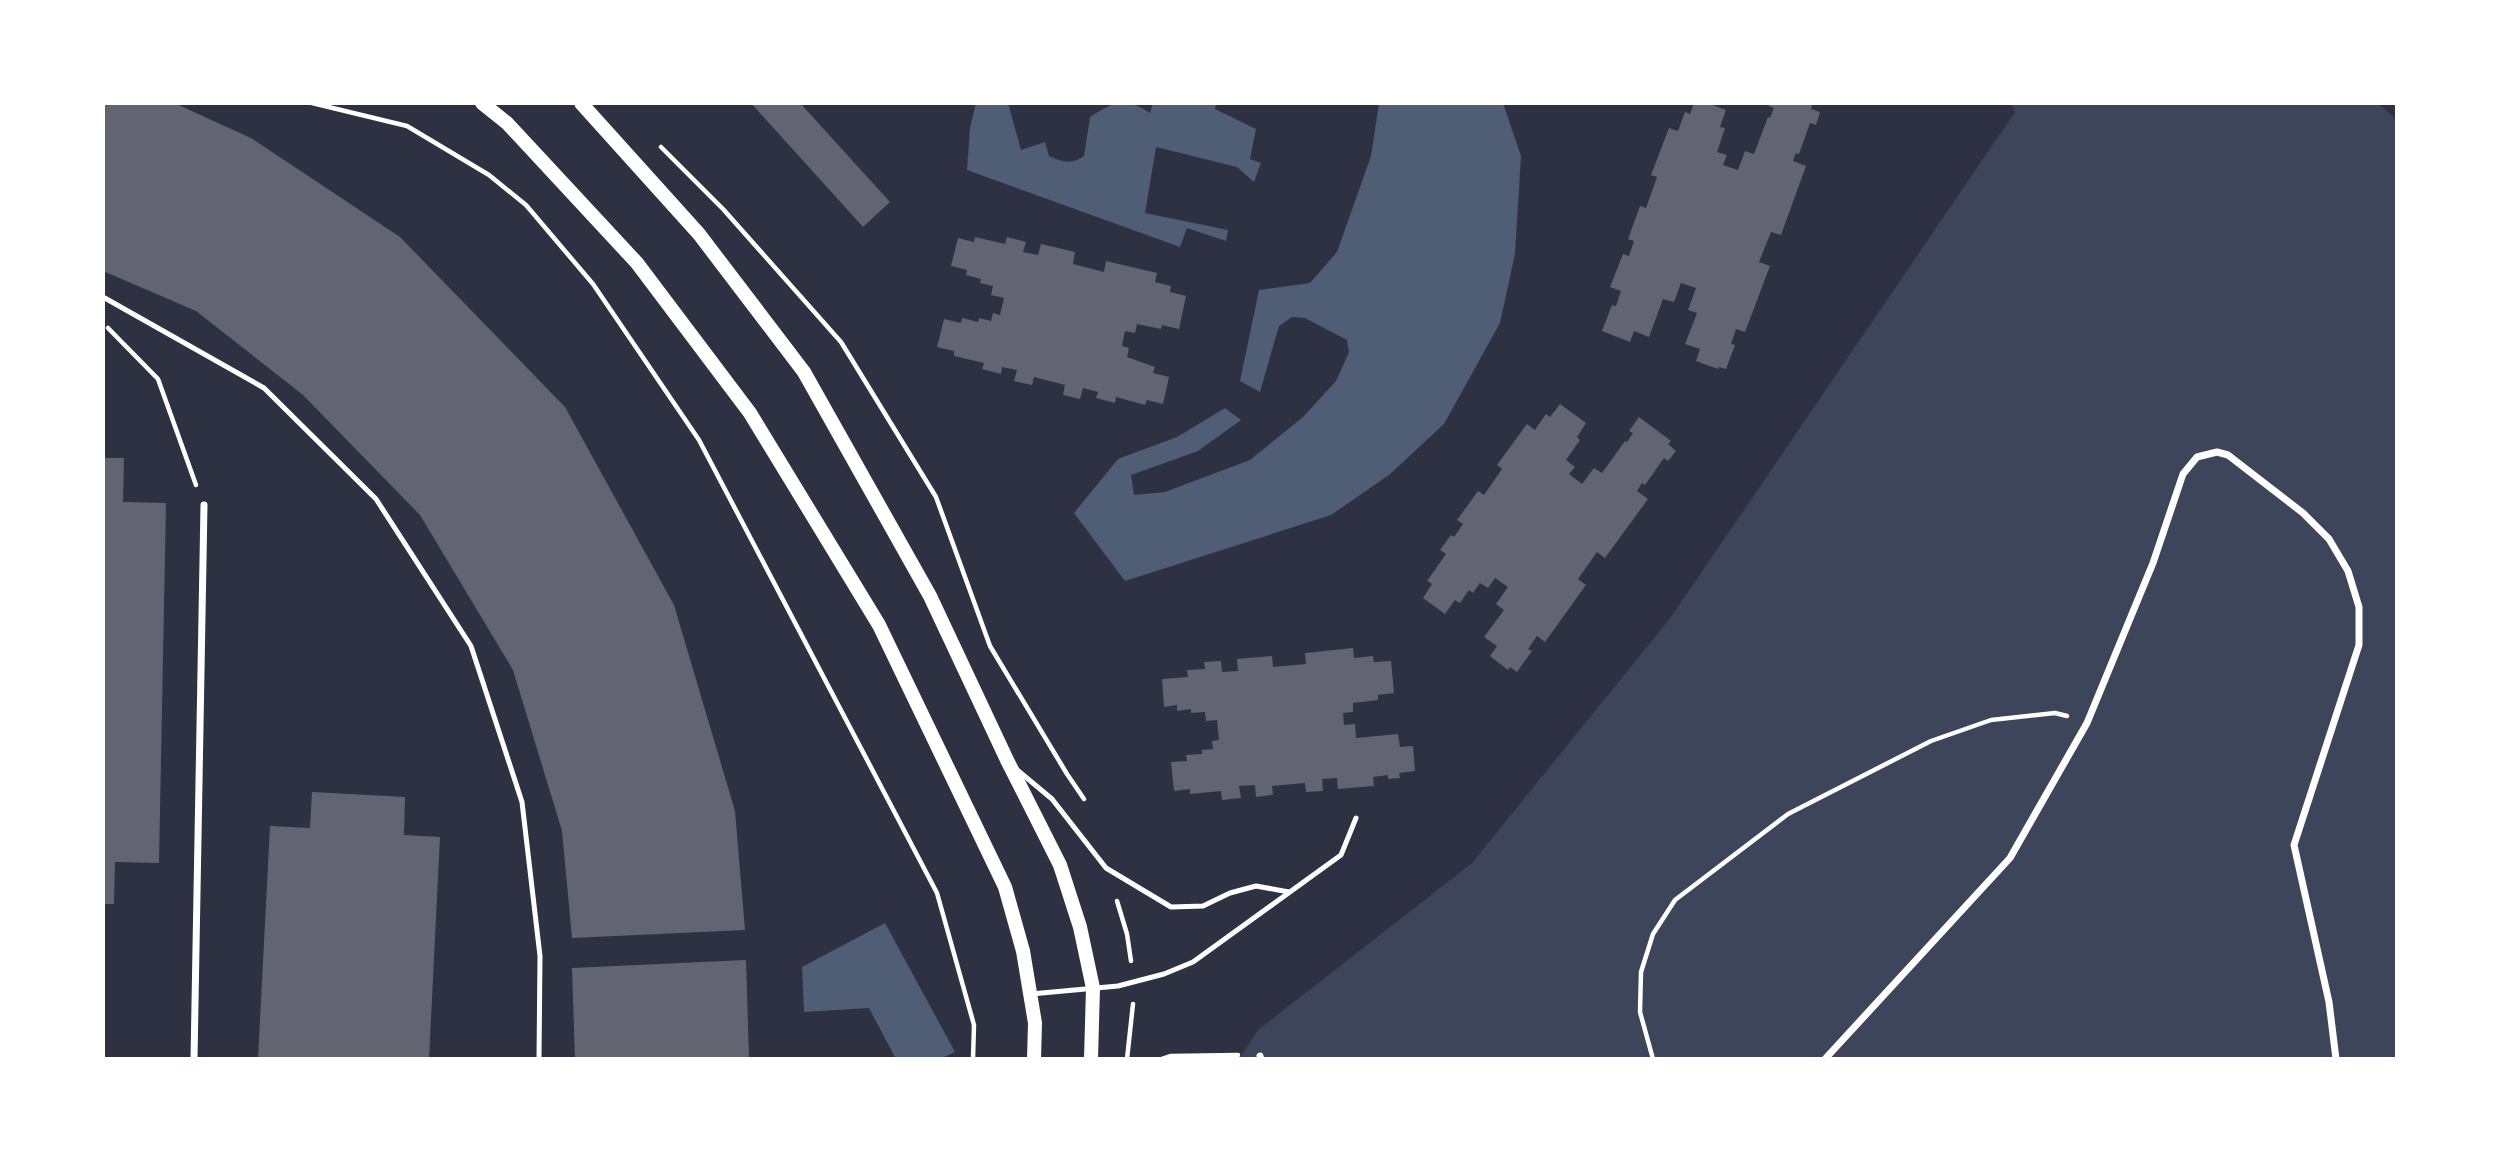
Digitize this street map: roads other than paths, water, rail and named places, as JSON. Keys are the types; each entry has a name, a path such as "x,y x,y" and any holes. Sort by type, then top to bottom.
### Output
{"main road":[{"path":"482,103 507,123 637,263 750,413 879,625 1004,887 1024,951 1035,1023 1034,1059"},
{"path":"581,103 699,234 804,372 930,596 1060,865 1080,928 1093,988 1091,1059"}],"street":[{"path":"1825,1059 2010,858 2087,723 2152,563 2183,474 2197,457 2217,452 2228,455 2303,513 2329,539 2348,571 2358,607 2359,645 2294,845 2329,1002 2336,1059"},
{"path":"194,1059 204,505"}],"lane":[{"path":"103,297 264,388 376,499 471,646 522,802 540,956 539,1059"},
{"path":"1007,760 1052,799 1107,869 1171,907 1203,906 1230,892 1256,886 1289,892"},
{"path":"1030,994 1118,986 1164,974 1193,962 1341,855 1356,818"}]}
